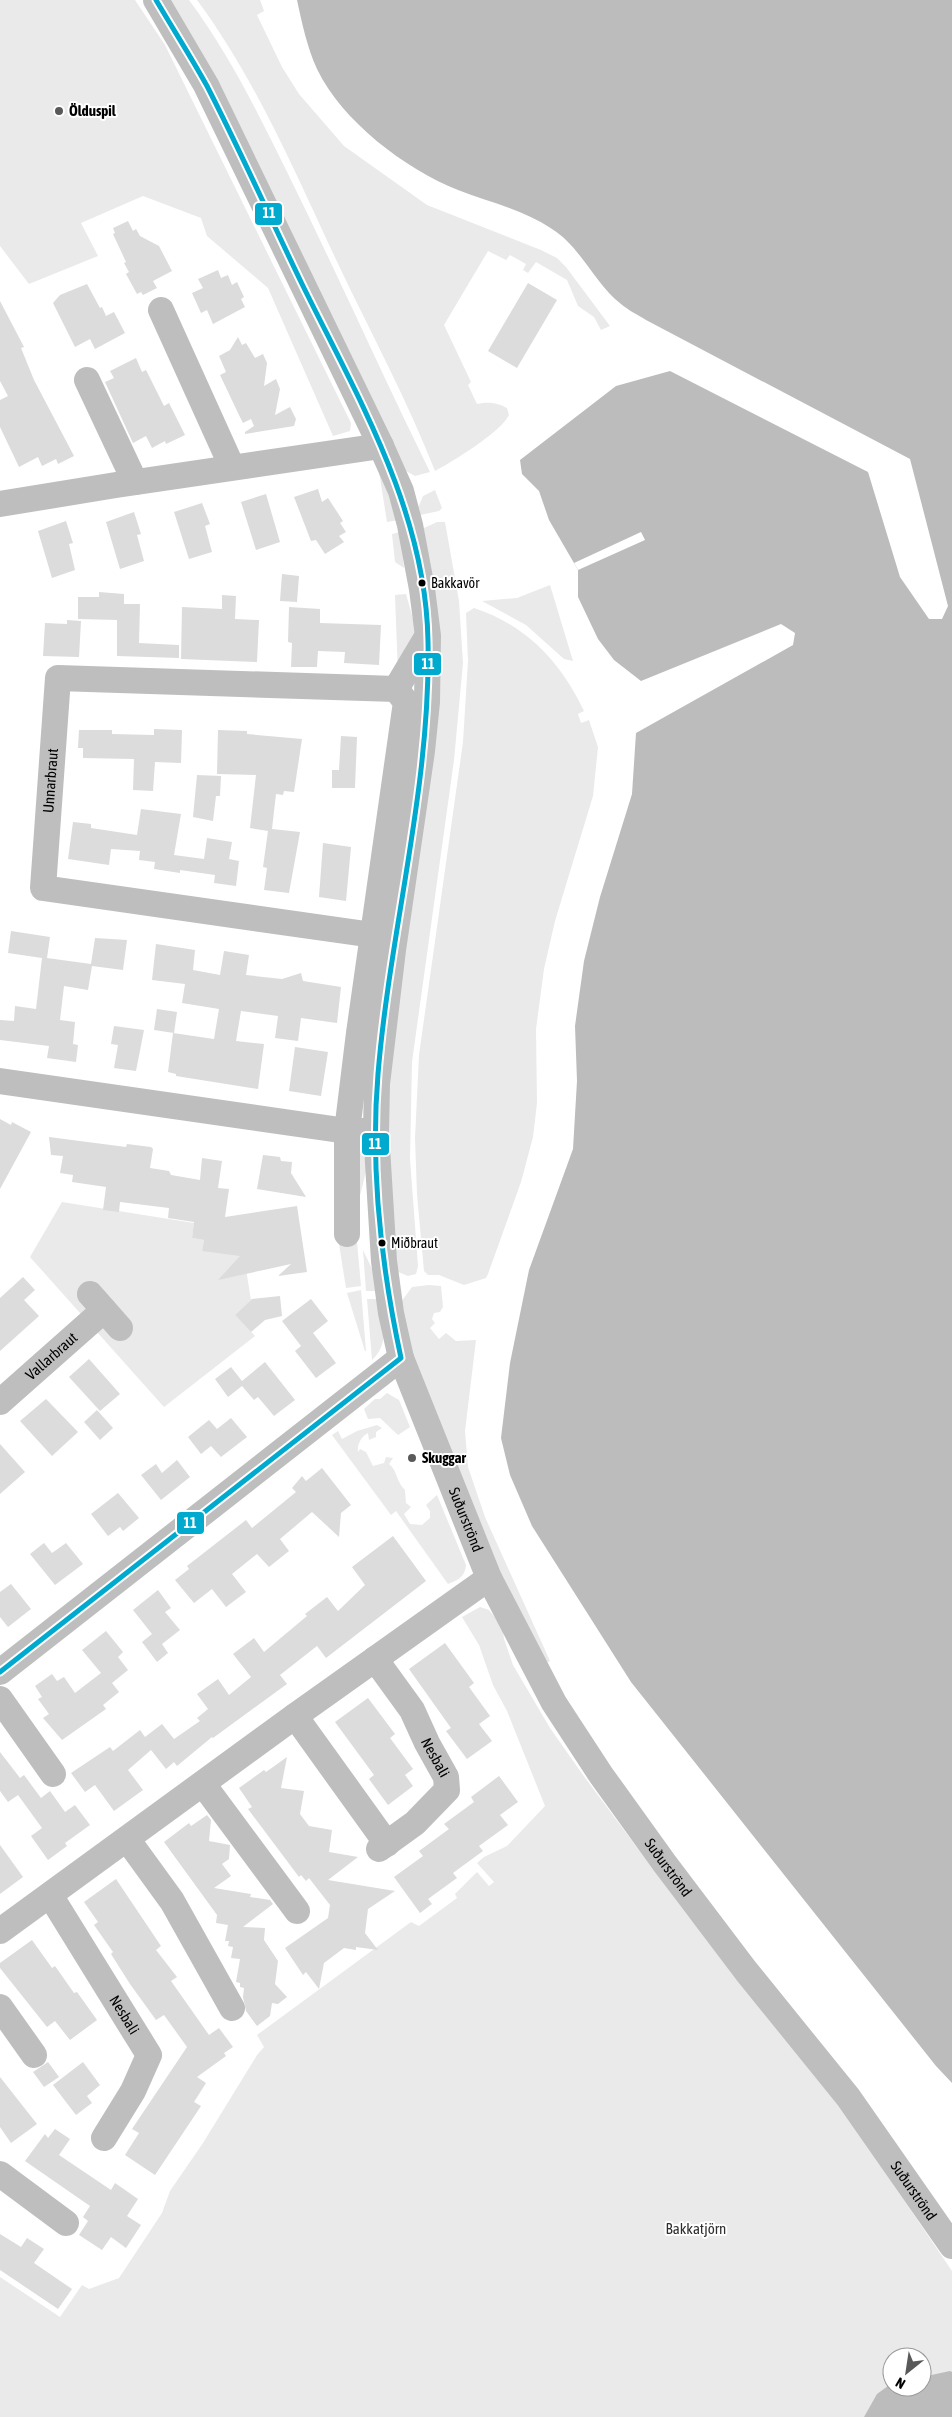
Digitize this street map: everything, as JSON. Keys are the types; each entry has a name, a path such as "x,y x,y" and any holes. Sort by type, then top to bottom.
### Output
{"street":[{"name":"Suðurströnd","path":"156,0 206,85 382,446 401,492 410,526 422,590 428,636 426,722 393,950 377,1084 376,1131 384,1261 391,1313 401,1358 489,1578 554,1703 601,1775 699,1910 848,2097 952,2246"},
{"path":"161,310 232,467"},
{"path":"87,380 135,482"},
{"path":"2,497 135,482 382,446"},
{"path":"347,1234 348,1131 406,702 396,689 428,636"},
{"name":"Unnarbraut","path":"374,934 43,888 58,678 396,689"},
{"path":"0,1081 348,1131 376,1131"},
{"name":"Vallarbraut","path":"0,1402 105,1311"},
{"path":"0,1672 401,1358"},
{"path":"0,1931 295,1716 489,1578"},
{"name":"Nesbali","path":"295,1716 383,1846 415,1823 447,1790 446,1777 427,1743 412,1710 374,1659"},
{"path":"0,1700 53,1774"},
{"path":"203,1784 297,1912"},
{"path":"127,1839 172,1901 232,2008"},
{"name":"Nesbali","path":"50,1895 150,2056 133,2091 104,2138"},
{"path":"0,2007 34,2055"},
{"path":"0,2174 66,2223"}],"green space":[{"path":"0,0 135,0 165,45 351,423 350,431 333,436 268,288 207,236 201,218 143,196 81,223 98,256 29,284 0,246"},
{"path":"167,0 189,0 218,42 244,87 308,215 430,472 415,476 406,471"},
{"path":"197,0 260,0 264,11 257,15 282,67 299,94 344,146 427,205 557,258 566,267 610,326 601,330 594,317 578,306 567,280 536,262 528,273 523,270 526,264 510,255 506,260 488,251 444,325 471,382 468,385 477,404 499,405 507,408 509,415 487,438 435,471 402,394 275,130 239,63"},
{"path":"378,465 398,520 387,522"},
{"path":"435,490 442,508 439,511 420,515 419,506 423,496"},
{"path":"437,522 445,522 459,601 463,663 454,760 412,1062 410,1159 418,1266 416,1274 408,1276 396,1271 386,1080 431,756 424,528"},
{"path":"400,532 404,568 395,562 392,534"},
{"path":"550,585 573,661 564,659 526,625 482,601 517,598"},
{"path":"406,594 416,630 398,675 395,595"},
{"path":"474,608 510,624 526,635 553,661 575,693 584,711 578,714 581,723 589,720 598,747 593,796 555,921 544,969 536,1029 537,1103 533,1137 521,1182 488,1274 486,1278 464,1285 439,1275 428,1275 424,1271 417,1194 415,1138 419,1055 463,742 468,661 466,613"},
{"path":"359,1150 364,1152 366,1171 359,1200"},
{"path":"62,1202 194,1223 192,1238 204,1240 202,1251 240,1233 251,1300 235,1315 255,1336 164,1407 30,1257"},
{"path":"357,1242 361,1286 346,1288 339,1244"},
{"path":"363,1250 376,1277 377,1291 366,1291"},
{"path":"441,1286 443,1307 440,1312 434,1313 432,1319 435,1323 430,1328 439,1339 446,1333 456,1341 476,1340 465,1431 468,1467 485,1517 550,1661 543,1664 517,1617 418,1380 401,1302 412,1287"},
{"path":"361,1290 366,1351 347,1293"},
{"path":"367,1299 379,1299 384,1331 382,1346 372,1360"},
{"path":"387,1393 399,1400 410,1427 398,1435 380,1418 368,1419 364,1409 375,1399 380,1399"},
{"path":"377,1425 382,1428 376,1432 376,1437 369,1440 368,1433 361,1439 358,1452 360,1449 366,1452 373,1466 384,1463 386,1457 393,1458 389,1464 405,1490 406,1503 411,1507 404,1514 410,1524 422,1525 430,1518 430,1511 426,1505 437,1495 466,1565 463,1575 455,1581 448,1584 396,1511 391,1515 332,1435 338,1431 342,1439 357,1431"},
{"name":"Bakkatjörn","path":"480,1607 489,1610 498,1621 503,1631 513,1665 550,1728 583,1775 688,1916 810,2061 952,2271 952,2417 0,2417 0,2277 60,2317 82,2285 89,2289 119,2278 162,2213 170,2191 264,2047 257,2035 411,1922 419,1926 457,1898 455,1894 477,1872 489,1886 494,1882 477,1863 484,1857 507,1846 545,1806 507,1711 493,1685 479,1645 462,1617"}],"shaded area":[{"path":"297,0 952,0 952,2083 936,2066 631,1682 532,1526 510,1475 501,1438 510,1363 529,1270 573,1149 577,1081 575,1026 584,961 600,897 632,794 636,733 793,645 795,633 781,624 641,681 614,660 598,639 578,597 578,570 549,520 539,491 522,474 520,460 616,386 670,371 868,472 900,577 929,619 942,619 948,606 910,459 630,310 611,295 571,245 541,222 518,211 438,181 417,170 397,156 359,125 328,88 310,52"},
{"path":"952,2372 952,2417 864,2417 877,2394 882,2390 882,2397 932,2397 932,2375"}],"pier":[{"path":"641,532 645,540 578,570 574,563"}],"building":[{"path":"128,221 133,231 136,229 140,236 159,246 172,271 153,281 157,288 143,295 141,292 137,294 126,274 129,272 124,263 126,262 113,234 115,233 113,228"},
{"path":"218,270 221,278 228,275 232,285 237,282 244,297 241,299 245,307 213,324 207,310 201,313 192,293 203,288 198,279"},
{"path":"528,283 557,300 517,368 488,351"},
{"path":"87,284 106,316 114,312 125,333 95,349 90,339 75,347 53,303 60,295"},
{"path":"0,301 24,347 21,348 34,380 74,456 58,464 56,459 42,466 38,457 19,467 0,427 0,400 8,396 0,381"},
{"path":"238,337 242,345 246,343 255,358 263,354 267,363 264,386 276,379 280,389 275,415 290,407 296,419 294,426 245,434 254,426 251,419 243,423 220,375 226,372 219,356 230,350"},
{"path":"136,358 142,372 146,370 164,406 169,403 185,435 166,444 165,441 152,448 146,436 133,443 105,382 114,378 110,371"},
{"path":"318,489 322,502 328,498 343,521 340,523 346,532 339,536 344,542 325,554 316,540 311,541 294,497"},
{"path":"266,494 280,542 256,550 241,502"},
{"path":"202,503 210,524 205,526 212,552 189,559 174,512"},
{"path":"134,512 141,534 137,535 144,561 120,569 106,522"},
{"path":"66,521 73,543 69,544 75,570 52,578 38,531"},
{"path":"282,574 299,576 297,602 280,601"},
{"path":"99,592 124,594 124,604 140,604 139,643 179,645 179,658 117,656 117,620 78,619 78,597 99,597"},
{"path":"222,595 236,596 235,619 259,620 257,662 181,659 182,607 222,609"},
{"path":"289,607 320,609 320,623 381,625 379,665 344,663 345,652 318,651 317,667 291,667 292,643 288,642"},
{"path":"67,620 81,621 79,657 43,656 45,623 67,624"},
{"path":"154,729 182,730 181,763 155,762 153,791 133,790 134,759 83,758 83,748 78,748 79,730 112,730 112,734 154,735"},
{"path":"218,730 247,731 247,734 302,739 294,792 284,791 283,795 276,794 272,829 300,832 289,893 264,890 267,868 263,867 268,831 250,828 256,775 217,774"},
{"path":"341,736 357,737 355,788 332,788 332,770 339,770"},
{"path":"197,775 221,776 220,796 216,796 213,821 193,817"},
{"path":"141,809 181,814 174,855 204,859 207,838 232,842 229,859 239,861 236,886 214,883 215,875 180,870 180,873 154,869 155,862 139,860 140,851 111,849 109,865 68,859 73,822 91,824 91,828 137,835"},
{"path":"323,843 351,847 346,901 319,897"},
{"path":"11,931 50,937 47,958 91,964 95,938 127,940 123,970 92,966 88,990 64,986 60,1020 75,1022 73,1044 78,1045 76,1062 47,1058 49,1046 0,1040 0,1020 14,1021 15,1006 36,1009 42,958 8,953"},
{"path":"156,944 195,950 193,970 220,975 224,951 249,955 246,975 282,979 301,973 303,981 341,987 337,1023 301,1018 298,1041 275,1038 278,1016 241,1011 236,1041 264,1044 258,1089 176,1076 176,1074 168,1072 173,1033 214,1039 219,1009 182,1003 185,984 152,980"},
{"path":"157,1009 177,1012 174,1033 154,1030"},
{"path":"114,1026 144,1030 136,1071 114,1068 118,1045 111,1044"},
{"path":"295,1047 328,1052 321,1096 289,1091"},
{"path":"0,1119 11,1125 12,1122 31,1132 0,1189"},
{"path":"49,1137 126,1147 127,1144 151,1147 153,1149 150,1168 169,1171 171,1175 200,1180 202,1158 222,1161 218,1188 229,1189 225,1217 297,1206 307,1272 278,1276 291,1264 218,1280 240,1256 202,1251 204,1240 192,1238 194,1222 168,1218 169,1208 120,1202 119,1212 103,1210 106,1187 72,1182 73,1175 60,1173 63,1156 51,1155"},
{"path":"263,1155 280,1157 281,1161 292,1162 291,1173 306,1197 257,1189"},
{"path":"23,1277 35,1290 24,1300 39,1316 0,1351 0,1298"},
{"path":"280,1296 282,1316 265,1320 251,1332 235,1315 252,1299"},
{"path":"311,1299 328,1321 313,1333 336,1363 316,1378 295,1351 301,1346 282,1321"},
{"path":"89,1359 120,1394 100,1411 69,1377"},
{"path":"265,1362 295,1400 274,1416 258,1397 254,1400 242,1386 228,1397 215,1379 231,1367 242,1381"},
{"path":"46,1399 78,1432 52,1456 20,1421"},
{"path":"97,1410 113,1428 100,1440 84,1422"},
{"path":"231,1418 247,1437 221,1457 211,1446 201,1454 188,1437 209,1420 217,1429"},
{"path":"0,1444 25,1472 0,1494"},
{"path":"177,1460 190,1477 161,1500 141,1475 156,1464 162,1473"},
{"path":"322,1468 351,1505 341,1513 339,1537 312,1512 280,1539 289,1551 269,1567 257,1554 232,1574 246,1592 226,1607 212,1589 194,1603 175,1580 189,1569 187,1566 246,1520 252,1528 296,1492 292,1488 302,1476 306,1481"},
{"path":"118,1493 139,1518 123,1531 120,1527 108,1536 91,1514"},
{"path":"393,1536 426,1581 326,1658 317,1646 280,1675 287,1684 212,1737 177,1766 174,1762 166,1769 151,1750 128,1770 143,1790 114,1811 95,1785 85,1792 71,1773 110,1747 113,1751 140,1730 145,1737 162,1724 174,1739 200,1721 197,1718 208,1709 197,1694 218,1679 229,1695 251,1677 233,1654 254,1638 264,1652 307,1616 305,1614 327,1597 338,1611 365,1585 352,1567"},
{"path":"44,1543 52,1553 66,1543 83,1564 55,1585 30,1554"},
{"path":"11,1584 31,1609 8,1627 0,1617 0,1592"},
{"path":"158,1590 171,1608 165,1612 180,1630 162,1644 168,1653 157,1662 142,1642 152,1634 133,1610"},
{"path":"106,1631 123,1652 118,1657 128,1670 112,1683 119,1692 103,1705 106,1709 62,1740 43,1718 49,1714 38,1699 42,1697 35,1686 52,1674 57,1681 64,1677 75,1693 101,1673 82,1650"},
{"path":"445,1643 474,1683 469,1687 490,1716 479,1724 492,1741 467,1759 446,1731 451,1728 409,1669"},
{"path":"368,1698 395,1734 390,1738 413,1769 405,1775 413,1786 388,1805 369,1779 374,1775 335,1722"},
{"path":"0,1752 20,1778 24,1775 41,1798 50,1791 65,1812 75,1805 90,1825 65,1843 67,1846 48,1860 31,1836 42,1828 18,1795 8,1802 0,1791"},
{"path":"287,1757 281,1788 304,1791 300,1814 309,1826 332,1830 329,1852 358,1857 328,1880 395,1891 368,1909 365,1933 378,1950 356,1947 356,1950 344,1948 324,1963 319,1989 306,1972 303,1975 285,1948 328,1918 330,1905 309,1878 306,1881 301,1875 299,1877 248,1809 252,1807 239,1788 264,1770 266,1772"},
{"path":"499,1776 518,1802 500,1815 508,1825 479,1846 483,1851 453,1873 457,1878 428,1899 432,1904 420,1913 394,1877 423,1856 419,1851 449,1829 444,1824 474,1802 471,1797"},
{"path":"207,1815 211,1820 209,1841 230,1845 229,1859 222,1864 231,1876 214,1888 251,1894 250,1897 270,1900 273,1904 243,1927 265,1928 264,1940 278,1961 275,1984 287,1997 278,2004 272,2003 270,2016 257,2026 246,2011 243,1997 244,1988 240,1987 240,1983 236,1982 240,1959 231,1958 233,1947 228,1946 229,1941 225,1941 228,1925 216,1923 217,1915 164,1842 189,1823 191,1826"},
{"path":"0,1845 23,1877 0,1894"},
{"path":"116,1879 161,1946 156,1950 177,1977 171,1981 209,2035 219,2028 233,2047 224,2053 226,2056 197,2077 206,2083 194,2102 201,2106 155,2175 125,2155 139,2133 132,2129 187,2047 164,2015 156,2020 130,1984 111,1954 113,1952 94,1925 98,1922 84,1902"},
{"path":"32,1940 52,1968 55,1966 74,1993 77,1992 97,2020 70,2040 55,2021 47,2027 0,1968 0,1963"},
{"path":"48,2062 59,2077 44,2087 33,2072"},
{"path":"83,2062 100,2085 87,2096 92,2103 76,2115 53,2085"},
{"path":"0,2077 37,2124 11,2143 0,2127"},
{"path":"55,2129 70,2139 59,2155 111,2190 115,2183 138,2199 127,2216 141,2225 126,2248 111,2237 102,2250 79,2235 88,2221 83,2217 90,2206 25,2161 45,2134 48,2138"},
{"path":"0,2234 21,2247 27,2238 44,2249 34,2263 72,2289 58,2309 0,2270"}],"transit line":[{"name":"11","path":"0,1672 401,1358 388,1288 379,1217 376,1181 376,1110 378,1074 391,966 409,858 423,750 427,696 428,641 424,593 415,547 402,502 366,414 207,86 156,0"}],"place":[{"name":"Ölduspil","path":"59,111"},
{"name":"Bakkavör","path":"422,583"},
{"name":"Miðbraut","path":"382,1243"},
{"name":"Skuggar","path":"412,1458"}]}
